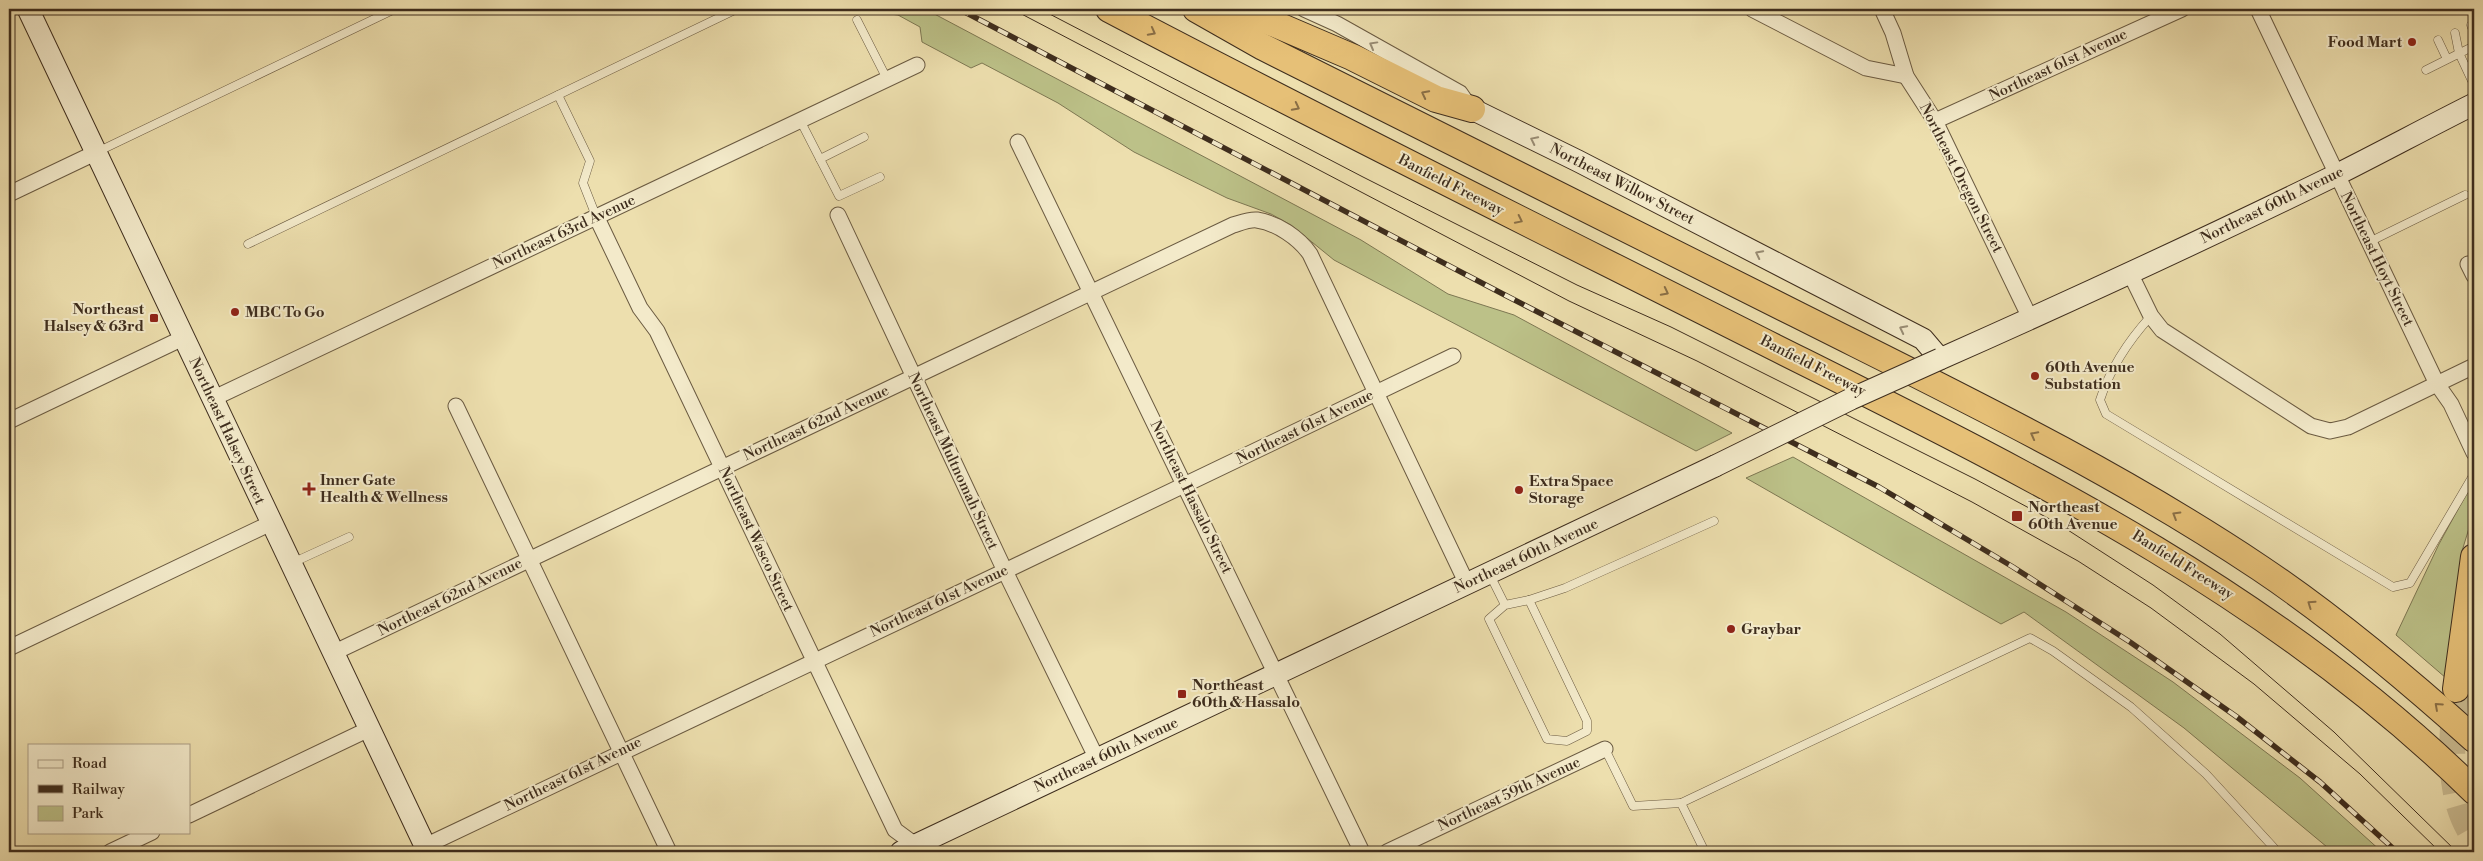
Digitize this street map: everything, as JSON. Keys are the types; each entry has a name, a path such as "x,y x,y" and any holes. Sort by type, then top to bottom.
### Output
{"highway":[{"name":"Banfield Freeway","path":"1109,9 1329,124 1948,434 2127,530 2241,602 2298,641 2405,727 2474,791"},
{"path":"1196,9 1323,78 1967,400 2146,497 2262,570 2321,611 2378,654 2474,739"},
{"path":"1222,22 1256,16 1352,57 1436,99 1472,109"},
{"path":"2456,689 2474,557"}],"main road":[{"name":"Northeast Halsey Street","path":"28,9 427,849"},
{"name":"Northeast 60th Avenue","path":"914,850 1097,759 1276,676 1844,403 2031,320 2130,273 2337,174 2474,104"},
{"name":"Northeast Willow Street","path":"1472,109 1578,161 1923,339 1940,359"}],"street":[{"name":"Northeast Willow Street","path":"1304,9 1337,24 1460,93 1472,109"},
{"path":"1752,9 1866,68 1906,76"},
{"name":"Northeast Oregon Street","path":"1882,9 1893,33 1906,76 1935,121 2031,320"},
{"name":"Northeast 61st Avenue","path":"1935,121 2182,9"},
{"name":"Northeast Hoyt Street","path":"2258,9 2437,384 2451,404 2474,453"},
{"name":"Northeast 63rd Avenue","path":"212,399 917,65"},
{"name":"Northeast Hassalo Street","path":"1018,142 1362,852"},
{"path":"9,194 95,153"},
{"name":"Northeast Multnomah Street","path":"838,215 1005,571 1097,759"},
{"name":"Northeast Wasco Street","path":"596,216 640,308 657,331 895,830 914,850"},
{"name":"Northeast 62nd Avenue","path":"333,653 1233,225 1255,219 1270,224 1302,241 1376,393"},
{"path":"2130,273 2151,316 2162,330 2311,426 2330,431 2348,427 2474,366"},
{"path":"9,421 183,338"},
{"name":"Northeast 61st Avenue","path":"427,849 621,751 1005,571 1453,356"},
{"path":"1376,393 1467,584"},
{"path":"456,406 669,852"},
{"path":"9,648 271,523"},
{"path":"190,815 369,729"},
{"name":"Northeast 59th Avenue","path":"1386,852 1605,749"},
{"path":"110,852 148,834"}],"lane":[{"path":"95,153 395,9"},
{"path":"248,244 737,9"},
{"path":"857,20 887,79"},
{"path":"2454,33 2459,53 2474,85"},
{"path":"2438,40 2448,59"},
{"path":"2426,70 2474,46"},
{"path":"558,95 590,161 583,183 596,216"},
{"path":"800,120 839,196 880,177"},
{"path":"820,159 864,137"},
{"path":"2370,242 2465,196"},
{"path":"2151,316 2135,333 2106,383 2100,400 2106,414 2393,587 2410,583 2474,474"},
{"path":"1529,600 1588,721 1587,731 1567,741 1547,739 1489,619 1505,605 1529,600 1565,588 1714,521"},
{"path":"290,564 349,537"},
{"path":"1489,573 1505,605"},
{"path":"1605,749 1632,806 1682,803 2030,638 2053,650 2131,707 2206,774 2275,852"},
{"path":"1682,803 1705,852"}],"green space":[{"path":"848,9 925,9 1361,240 1448,294 1514,315 1732,433 1696,451 1334,260 1291,225 1271,214 1227,198 1134,152 1058,103 982,63 971,68 922,42 920,27 898,15"},
{"path":"1793,457 2066,612 2173,682 2300,778 2382,852 2333,852 2184,728 2024,612 2001,624 1746,478"},
{"path":"2468,491 2474,497 2474,512 2462,551 2446,678 2396,635 2439,544"}],"tunnel":[{"path":"2456,689 2452,746 2455,785 2458,803 2474,837"}],"tram line":[{"path":"1012,9 1569,301 1697,361 1972,502 2078,561 2151,608 2254,684 2360,774 2440,852"},
{"path":"1040,9 1363,177 1577,285 1671,327 1975,479 2057,523 2153,585 2220,634 2334,732 2457,852"}],"railway":[{"path":"959,9 1501,293 1879,487 2013,567 2130,642 2237,717 2320,782 2397,852"}],"place":[{"name":"Food Mart","path":"2412,42"},
{"name":"MBC To Go","path":"235,312"},
{"name":"Northeast Halsey & 63rd","path":"154,318"},
{"name":"60th Avenue Substation","path":"2035,376"},
{"name":"Inner Gate Health & Wellness","path":"309,489"},
{"name":"Extra Space Storage","path":"1519,490"},
{"name":"Northeast 60th Avenue","path":"2017,516"},
{"name":"Graybar","path":"1731,629"},
{"name":"Northeast 60th & Hassalo","path":"1182,694"}]}
